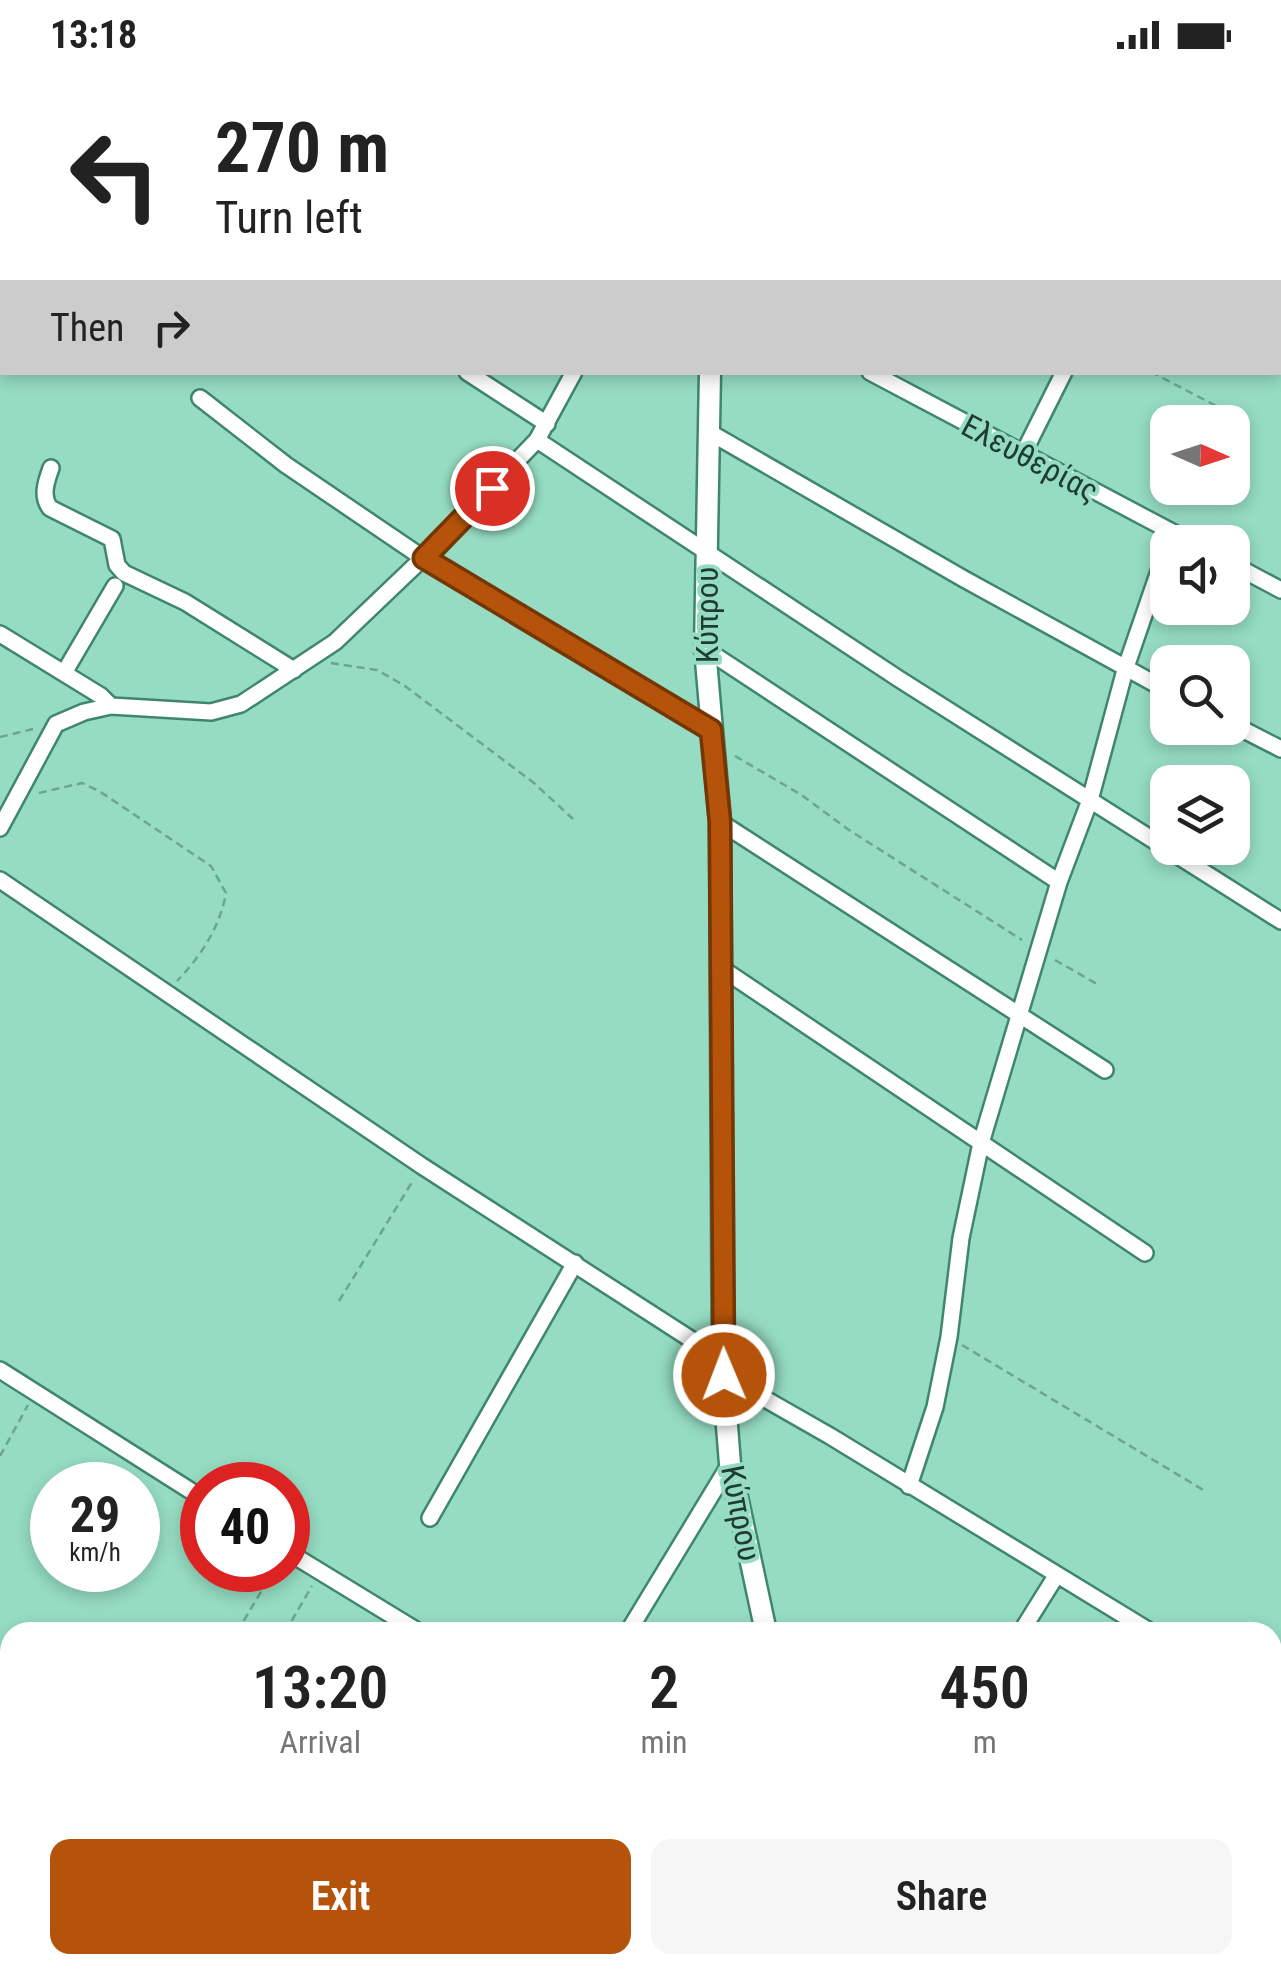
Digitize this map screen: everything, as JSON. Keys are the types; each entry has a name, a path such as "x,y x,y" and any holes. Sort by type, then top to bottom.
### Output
{"street":[{"path":"472,375 547,424"},
{"path":"0,828 56,724 111,706 210,712 241,704 335,642 424,558 537,440 572,375"},
{"name":"Κύπρου","path":"710,375 704,649 720,822 723,1368 730,1464 764,1622"},
{"name":"Ελευθερίας","path":"876,375 1023,454 1150,529"},
{"path":"1023,454 1062,375"},
{"path":"200,398 286,465 424,558 712,737"},
{"path":"710,432 1150,682"},
{"path":"537,440 1281,921"},
{"path":"51,468 46,502 50,508 112,539 112,553 124,574 185,602 294,670"},
{"path":"1250,574 1281,590"},
{"path":"64,673 115,586"},
{"path":"909,1486 934,1408 949,1337 961,1238 981,1142 1150,596"},
{"path":"0,634 111,706"},
{"path":"704,649 1060,882"},
{"path":"1250,733 1281,749"},
{"path":"720,822 1105,1070"},
{"path":"0,880 422,1166 575,1263 723,1368 1134,1622"},
{"path":"721,968 1145,1253"},
{"path":"430,1518 575,1263"},
{"path":"0,1370 180,1484"},
{"path":"634,1622 730,1464"},
{"path":"310,1566 403,1622"},
{"path":"1027,1622 1056,1576"}],"path":[{"path":"1157,375 1214,405"},
{"path":"310,660 376,670 405,686 534,783 573,819"},
{"path":"0,737 56,724"},
{"path":"712,737 849,830 1097,984"},
{"path":"16,802 46,790 82,783 211,866 226,893 222,919 192,965 163,990"},
{"path":"339,1301 422,1166"},
{"path":"949,1337 1205,1491"},
{"path":"0,1456 36,1393"},
{"path":"291,1622 320,1572"},
{"path":"242,1622 261,1592"}],"route":[{"path":"492,488 424,558 711,730 720,822 724,1375"}]}
